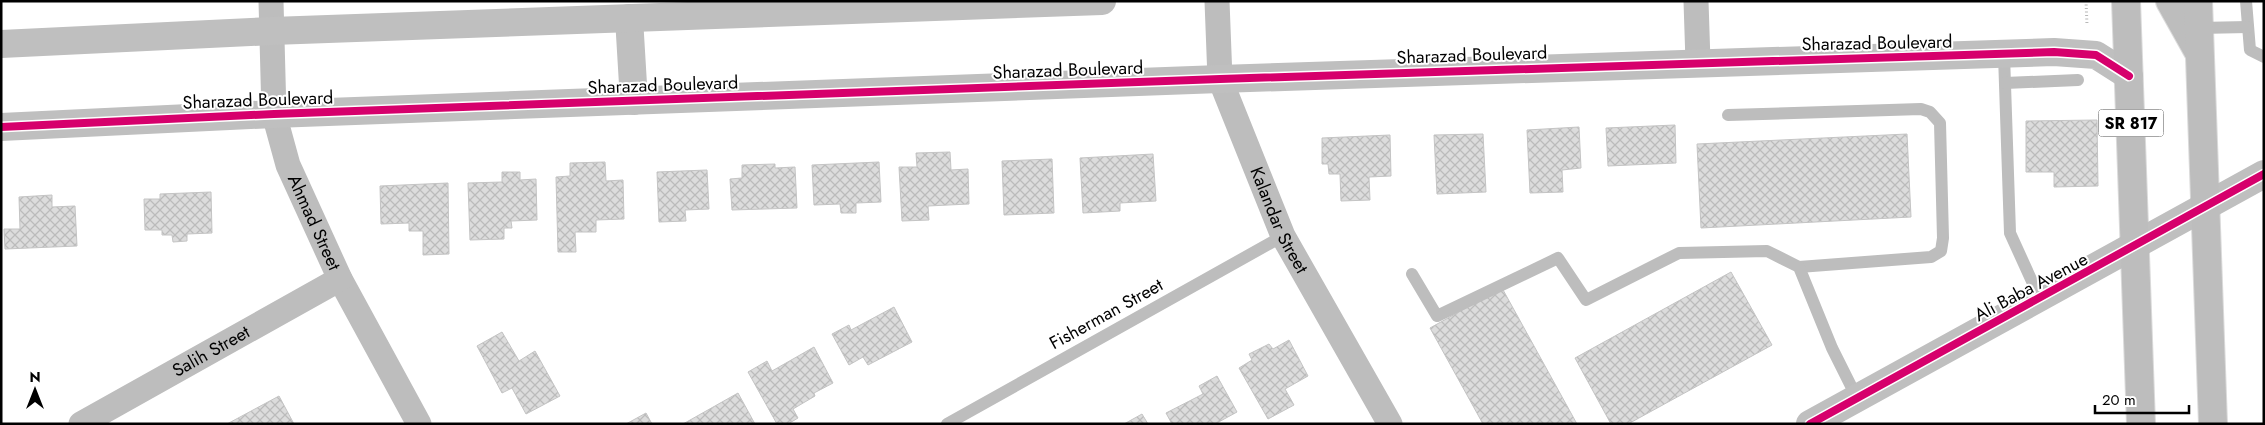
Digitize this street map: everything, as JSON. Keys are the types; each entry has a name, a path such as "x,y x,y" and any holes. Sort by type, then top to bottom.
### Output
{"main road":[{"name":"SR 817","path":"2126,1 2141,424"},
{"path":"2170,1 2200,42"},
{"path":"2198,1 2213,424"}],"street":[{"name":"Ahmad Street","path":"271,1 274,114 288,165 340,280 418,424"},
{"path":"1,44 1102,1"},
{"name":"Kalandar Street","path":"1218,1 1220,79 1283,236 1390,424"},
{"path":"1696,1 1698,62"},
{"path":"629,18 634,101"},
{"name":"Sharazad Boulevard","path":"1,127 274,114 1698,62 2088,53 2103,58 2129,76"},
{"name":"Ali Baba Avenue","path":"1810,424 2264,174"},
{"name":"Salih Street","path":"81,424 340,280"}],"lane":[{"path":"2246,1 2250,50 2264,57"},
{"path":"2200,42 2248,27"},
{"path":"2004,55 2010,233 2040,299"},
{"path":"2005,83 2078,80"},
{"path":"1412,274 1438,316 1558,258 1586,300 1679,253 1767,251 1799,267 1931,257 1941,251 1943,238 1940,123 1930,112 1921,109 1728,115"},
{"name":"Fisherman Street","path":"947,424 1283,236"},
{"path":"1799,267 1832,348 1857,398"}],"path":[{"path":"2086,1 2087,28"}],"building":[{"path":"2097,120 2098,186 2054,187 2054,172 2026,172 2026,121"},
{"path":"1675,125 1676,163 1608,166 1606,128"},
{"path":"1579,127 1581,168 1562,170 1563,192 1530,193 1527,130"},
{"path":"1483,134 1486,192 1437,194 1434,135"},
{"path":"1907,134 1911,217 1701,228 1697,144"},
{"path":"1390,135 1391,176 1369,177 1370,200 1341,201 1340,174 1329,174 1328,164 1322,164 1322,138"},
{"path":"950,152 951,170 968,169 969,204 928,206 929,220 902,221 899,167 917,167 916,153"},
{"path":"1153,154 1156,201 1120,203 1120,211 1083,213 1080,158"},
{"path":"1052,159 1054,213 1004,215 1002,161"},
{"path":"605,162 606,181 623,180 624,219 596,220 596,232 575,232 576,252 558,252 556,177 570,176 570,163"},
{"path":"879,162 881,202 856,203 856,213 841,213 840,204 814,205 812,165"},
{"path":"775,164 775,168 795,167 797,208 732,210 730,179 742,178 742,165"},
{"path":"707,170 709,209 685,210 686,221 659,222 657,172"},
{"path":"502,172 520,172 520,180 536,179 537,220 511,221 512,228 504,228 504,239 470,240 468,183 502,182"},
{"path":"448,183 449,254 423,255 423,231 409,231 409,223 381,224 380,186"},
{"path":"211,192 212,233 187,234 187,241 173,242 172,235 162,235 162,230 145,230 144,199 160,199 160,194"},
{"path":"52,195 52,207 75,206 77,246 5,249 4,229 20,229 19,197"},
{"path":"1731,272 1772,345 1628,424 1611,424 1575,358"},
{"path":"1502,288 1577,424 1483,424 1430,328"},
{"path":"894,307 912,342 868,365 863,357 849,365 832,334 849,325 851,330"},
{"path":"502,332 519,361 535,351 560,396 526,414 512,388 502,393 477,346"},
{"path":"1289,340 1308,376 1285,389 1294,405 1268,419 1239,368 1252,360 1249,354 1269,344 1273,349"},
{"path":"814,347 833,383 814,393 815,396 793,409 798,418 788,424 777,424 748,372 767,361 772,371"},
{"path":"1217,376 1237,412 1215,424 1172,424 1166,413 1203,394 1199,386"},
{"path":"738,393 755,424 683,424"},
{"path":"279,396 294,424 227,424"},
{"path":"646,413 652,424 626,424"},
{"path":"1142,414 1148,424 1124,424"}],"cycle path":[{"path":"1,127 274,114 1220,79 2054,52 2096,55 2129,76"},
{"path":"1810,424 2264,174"}]}
